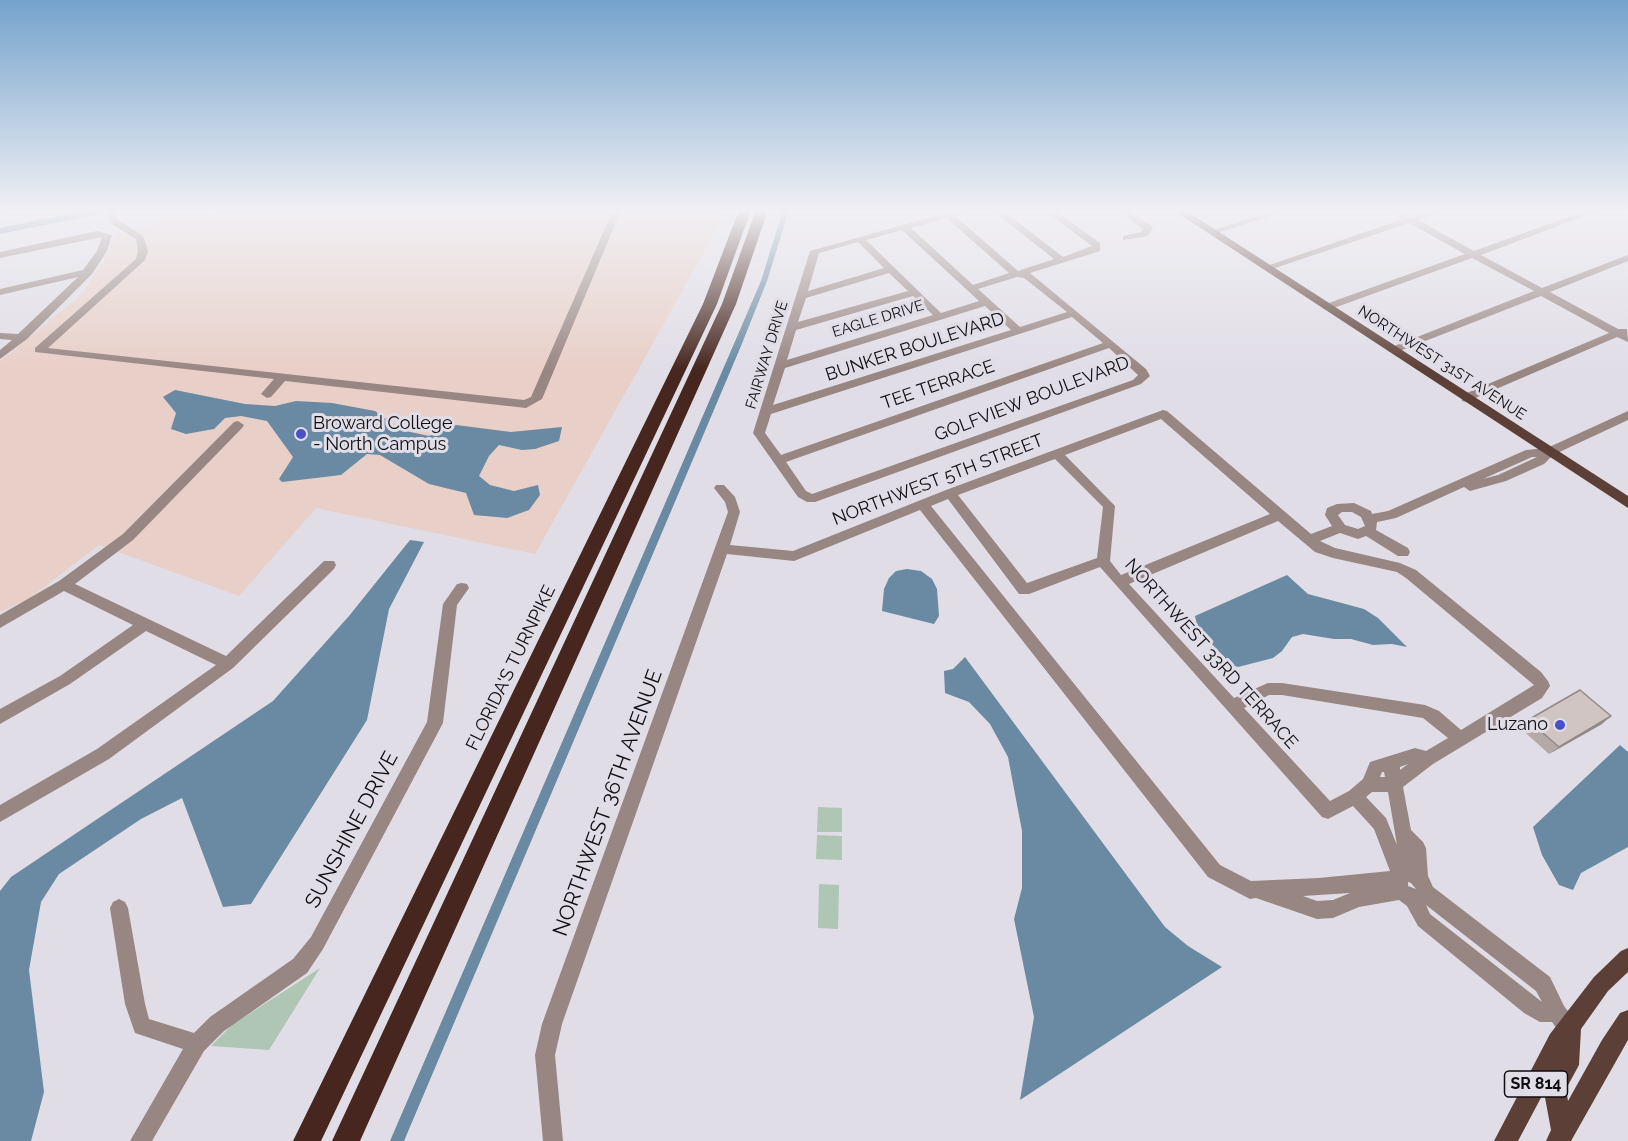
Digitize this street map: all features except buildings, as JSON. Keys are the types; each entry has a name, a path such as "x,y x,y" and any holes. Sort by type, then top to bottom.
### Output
{"highway":[{"name":"FLORIDA'S TURNPIKE","path":"307,1141 710,304 726,263"},
{"path":"346,1141 729,304 743,263"}],"main road":[{"name":"NORTHWEST 31ST AVENUE","path":"1259,263 1628,503"},
{"name":"SR 814","path":"1506,1141 1558,1042 1564,1021 1628,958"},
{"path":"1561,1136 1554,1087 1568,1065 1564,1021"},
{"name":"SR 814","path":"1561,1136 1610,1048 1628,1022"}],"street":[{"path":"0,356 64,300 94,263"},
{"path":"136,263 39,350 526,404 536,399 594,263"},
{"name":"FAIRWAY DRIVE","path":"811,263 759,433 802,494 811,499"},
{"path":"885,263 939,316"},
{"path":"944,263 1018,331"},
{"name":"GOLFVIEW BOULEVARD","path":"811,499 1126,386 1144,376 1142,371 1111,344 1027,275 1016,274 1004,263"},
{"path":"972,288 1051,263"},
{"path":"1266,268 1280,263"},
{"path":"1327,307 1448,263"},
{"path":"1490,263 1541,292 1625,333"},
{"path":"1393,350 1615,263"},
{"path":"801,296 891,269"},
{"path":"0,292 89,272"},
{"path":"790,328 915,292"},
{"name":"EAGLE DRIVE","path":"778,366 987,302"},
{"name":"BUNKER BOULEVARD","path":"765,412 1074,313"},
{"path":"1466,398 1625,333"},
{"path":"0,336 23,337"},
{"name":"TEE TERRACE","path":"778,460 1111,344"},
{"path":"267,394 283,376"},
{"name":"NORTHWEST 5TH STREET","path":"722,549 794,556 950,494 1163,414 1277,516"},
{"path":"1403,552 1369,525 1354,508 1341,507 1332,511 1331,515 1340,528 1352,533 1369,525 1386,517 1438,494 1502,478 1540,460 1549,452 1628,415"},
{"path":"0,622 64,585 128,537 238,425"},
{"name":"NORTHWEST 33RD TERRACE","path":"1058,455 1109,506 1103,561 1119,582 1328,811 1355,796 1369,784 1376,767 1391,763"},
{"name":"NORTHWEST 36TH AVENUE","path":"553,1141 545,1055 552,1024 734,512 731,500 720,488"},
{"path":"950,494 1024,590 1103,561"},
{"path":"924,506 1214,871 1250,890 1257,890 1317,910 1333,909 1358,898 1409,884"},
{"path":"1119,582 1277,516 1309,540 1333,553 1400,568 1411,574 1536,676 1542,686 1537,693 1427,759 1394,785 1369,784"},
{"path":"1309,540 1340,528"},
{"path":"0,814 103,754 228,664 329,565"},
{"path":"64,585 228,664"},
{"name":"SUNSHINE DRIVE","path":"140,1141 197,1044 217,1024 300,966 317,943 435,723 450,604 462,588"},
{"path":"0,717 65,680 144,625"},
{"path":"1232,706 1268,689 1282,689 1425,712 1434,716 1460,739"},
{"path":"1409,884 1417,848 1402,833 1391,763 1415,755 1427,759"},
{"path":"1355,796 1380,824 1424,920 1531,1006 1564,1021"},
{"path":"119,908 135,1004 142,1026 197,1044"}],"shaded area":[{"name":"Broward College - North Campus","path":"102,263 698,263 535,554 316,508 239,596 99,545 27,600 0,612 0,361 81,295"}],"green space":[{"path":"818,807 842,808 842,832 817,832"},
{"path":"817,835 842,836 842,860 816,859"},
{"path":"819,884 839,885 838,929 818,928"},
{"path":"320,968 269,1050 211,1046 232,1025"}],"water":[{"path":"175,390 245,404 275,406 296,401 332,403 375,411 401,430 429,436 456,425 511,432 562,427 559,441 535,449 522,450 499,445 489,456 479,476 490,485 514,491 538,485 540,495 529,510 507,518 474,515 466,493 429,484 380,455 367,454 341,475 282,482 279,479 293,457 267,421 241,416 225,418 214,429 186,434 171,429 176,413 163,397"},
{"path":"410,540 424,542 389,609 367,720 251,904 223,907 182,798 141,819 59,874 41,902 29,970 44,1092 31,1141 0,1141 0,891 11,877 273,701 349,616"},
{"path":"907,569 921,571 932,579 937,589 939,616 934,624 882,611 884,589 889,578 896,571"},
{"path":"1287,575 1308,594 1364,609 1378,618 1407,647 1392,644 1373,645 1351,639 1303,634 1292,637 1282,651 1273,658 1238,667 1232,665 1207,639 1197,625 1195,616"},
{"path":"965,657 1165,927 1188,946 1222,967 1020,1100 1034,1017 1014,919 1022,888 1022,831 1008,757 990,724 969,702 945,693 944,671 953,669"},
{"path":"1620,745 1628,752 1628,847 1581,873 1573,890 1559,885 1542,855 1533,827"}],"waterway":[{"path":"397,1141 737,346 770,263"}],"place":[{"name":"Broward College - North Campus","path":"301,434"},
{"name":"Luzano","path":"1560,725"}]}
